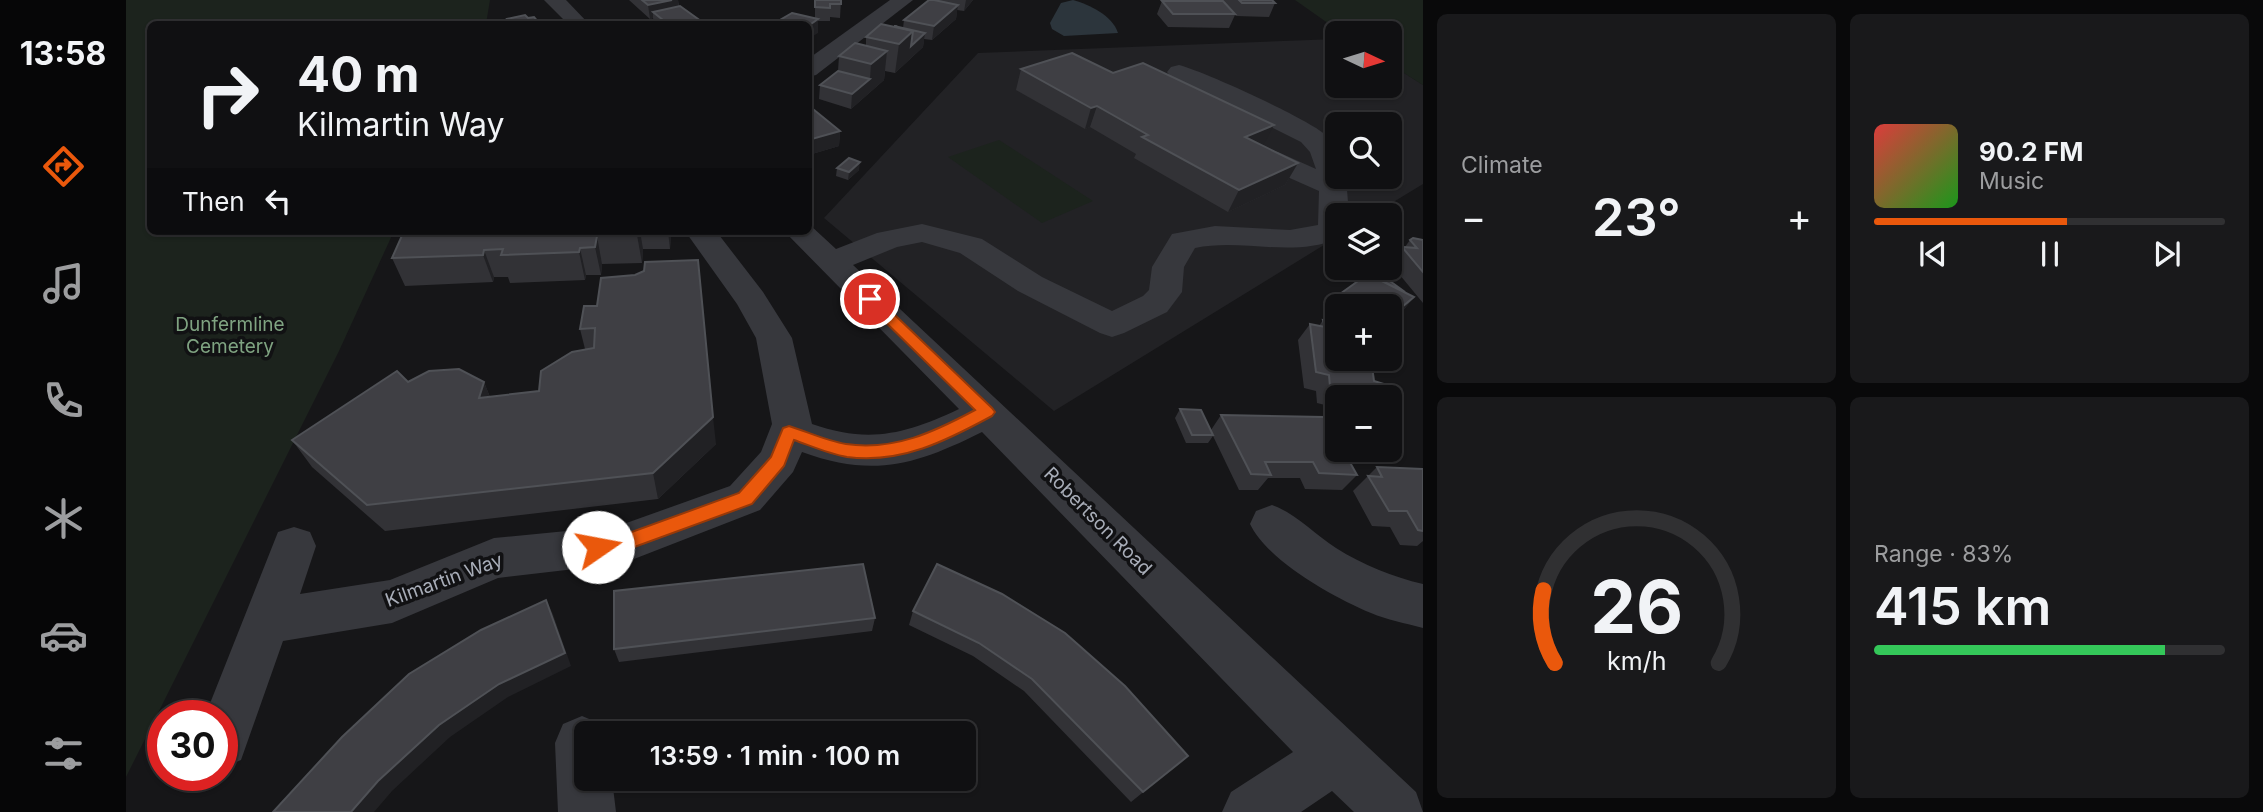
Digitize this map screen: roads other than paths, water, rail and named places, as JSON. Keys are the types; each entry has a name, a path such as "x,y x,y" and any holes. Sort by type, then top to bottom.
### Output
{"street":[{"path":"554,0 576,21"},
{"path":"866,0 897,6"},
{"path":"812,67 897,6"},
{"path":"1179,72 1316,139 1325,155"},
{"path":"1268,158 1325,183"},
{"path":"831,261 888,240 922,233 971,246 1030,284 1112,325 1155,304 1165,292 1168,267 1183,241 1216,234 1320,237 1333,230 1335,209 1332,189"},
{"name":"Kilmartin Way","path":"265,622 392,601 494,558 618,545 745,498 778,461 792,424 774,338 751,300 702,235"},
{"name":"Robertson Road","path":"803,235 987,412 1335,756 1396,812"},
{"path":"789,432 845,450 883,453 937,438 987,412"},
{"path":"1272,524 1321,563 1386,597 1423,606"},
{"path":"237,700 294,546"},
{"path":"1251,812 1335,756"},
{"path":"585,791 587,812"}],"park label":[{"name":"Dunfermline Cemetery","path":"230,335"}]}
